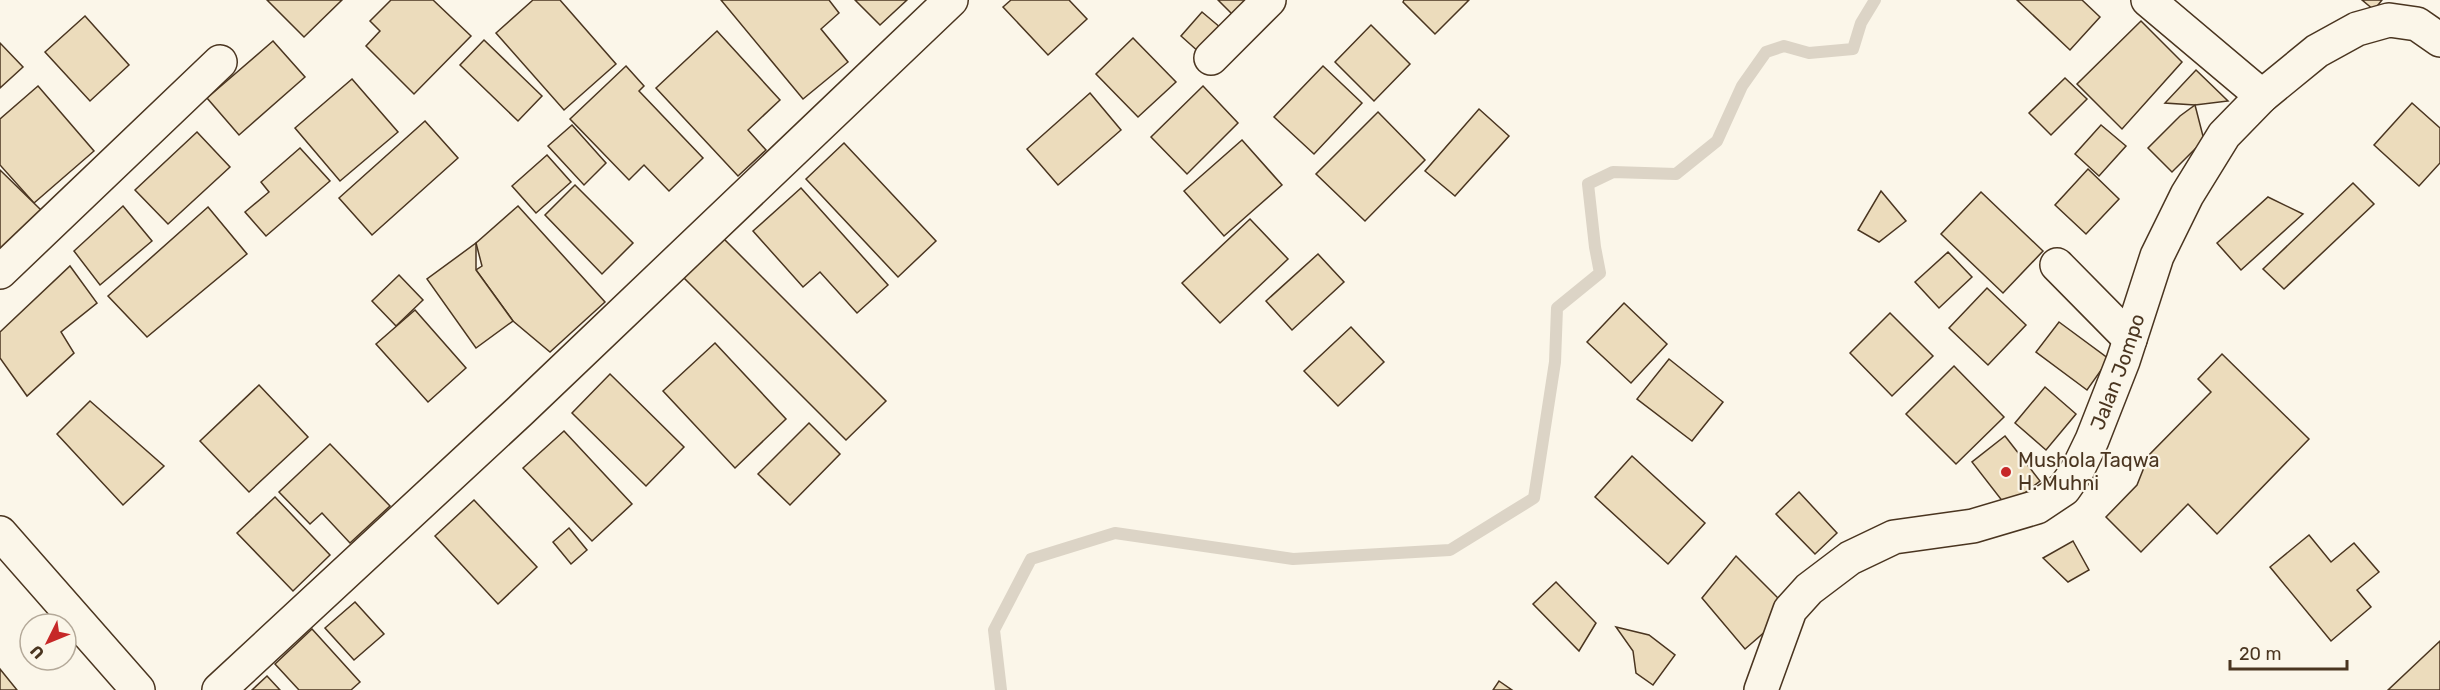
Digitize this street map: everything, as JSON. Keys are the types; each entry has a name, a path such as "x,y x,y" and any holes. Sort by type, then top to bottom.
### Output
{"street":[{"path":"219,690 511,419 951,0"},
{"path":"1211,58 1269,0"},
{"path":"2148,0 2262,96"},
{"name":"Jalan Jompo","path":"1761,690 1790,609 1809,589 1850,558 1894,537 1973,526 2037,507 2064,489 2078,469 2092,440 2130,339 2157,256 2187,195 2224,135 2262,96 2317,51 2356,29 2389,20 2418,24 2440,40"},
{"path":"0,272 220,62"},
{"path":"2057,265 2130,339"},
{"path":"0,533 138,690"}],"building":[{"path":"267,0 342,0 304,37"},
{"path":"391,0 433,0 471,36 414,94 366,46 380,31 370,21"},
{"path":"533,0 560,0 616,64 564,110 496,33"},
{"path":"721,0 829,0 839,13 821,29 848,62 803,99"},
{"path":"855,0 907,0 880,25"},
{"path":"1011,0 1069,0 1087,19 1048,55 1003,7"},
{"path":"1218,0 1251,0 1235,17"},
{"path":"1404,0 1469,0 1435,34 1403,2"},
{"path":"2017,0 2082,0 2100,17 2070,50"},
{"path":"2362,0 2382,0 2374,10"},
{"path":"1202,12 1221,28 1200,53 1181,36"},
{"path":"85,16 129,65 90,101 45,52"},
{"path":"2141,21 2182,62 2122,129 2077,84"},
{"path":"1371,25 1410,64 1374,101 1335,62"},
{"path":"717,31 780,100 748,130 766,150 738,176 656,88"},
{"path":"1133,38 1176,82 1138,117 1096,74"},
{"path":"484,40 542,96 518,121 460,65"},
{"path":"273,41 305,77 239,135 207,98"},
{"path":"0,43 23,67 0,88"},
{"path":"626,66 644,86 639,91 703,158 669,191 644,165 629,180 570,119"},
{"path":"1323,66 1362,103 1314,154 1274,117"},
{"path":"2196,70 2228,101 2195,105 2165,103"},
{"path":"2065,78 2087,99 2051,135 2029,113"},
{"path":"352,79 398,132 340,181 295,128"},
{"path":"38,86 94,151 34,203 0,165 0,119"},
{"path":"1203,86 1238,123 1187,174 1151,137"},
{"path":"1090,93 1121,130 1058,185 1027,149"},
{"path":"2412,103 2440,128 2440,163 2419,186 2374,145"},
{"path":"2195,105 2204,140 2172,172 2148,148 2180,116"},
{"path":"1479,109 1509,136 1455,196 1425,171"},
{"path":"1378,112 1425,160 1365,221 1316,174"},
{"path":"425,121 458,158 372,235 339,198"},
{"path":"572,125 606,163 584,185 548,146"},
{"path":"2101,125 2126,146 2099,176 2075,154"},
{"path":"197,132 230,167 168,224 135,190"},
{"path":"1242,140 1282,185 1224,236 1184,191"},
{"path":"844,143 936,241 898,277 806,179"},
{"path":"300,148 330,181 266,236 245,212 269,192 261,182"},
{"path":"547,155 571,182 536,213 512,186"},
{"path":"2088,169 2119,199 2086,234 2055,205"},
{"path":"0,170 41,210 0,249"},
{"path":"2353,183 2374,204 2284,289 2263,269"},
{"path":"575,185 633,243 602,274 545,215"},
{"path":"801,188 888,285 857,313 820,272 803,287 753,231"},
{"path":"1881,191 1906,221 1879,242 1858,230"},
{"path":"1981,192 2043,251 2003,293 1941,234"},
{"path":"2268,197 2303,214 2241,270 2217,243"},
{"path":"123,206 152,241 100,285 74,251"},
{"path":"518,206 605,302 550,352 513,321 476,270 482,266 476,243"},
{"path":"208,207 247,254 147,337 108,296"},
{"path":"1250,219 1288,259 1220,323 1182,283"},
{"path":"723,238 886,401 846,440 683,277"},
{"path":"476,243 476,270 513,321 476,348 427,279"},
{"path":"1948,252 1972,277 1939,308 1915,282"},
{"path":"1318,254 1344,282 1292,330 1266,301"},
{"path":"70,266 97,303 61,332 74,353 27,396 0,358 0,332"},
{"path":"399,275 423,300 396,326 372,301"},
{"path":"1987,288 2026,325 1988,365 1949,328"},
{"path":"1624,303 1667,344 1631,383 1587,342"},
{"path":"415,310 466,368 428,402 376,344"},
{"path":"1890,313 1933,356 1892,396 1850,353"},
{"path":"2059,322 2109,359 2087,390 2036,352"},
{"path":"1351,327 1384,362 1338,406 1304,371"},
{"path":"715,343 786,419 735,468 663,391"},
{"path":"2222,354 2309,439 2217,534 2188,504 2141,552 2106,517 2137,485 2149,455 2211,392 2198,379"},
{"path":"1669,359 1723,402 1692,441 1637,399"},
{"path":"1954,366 2004,417 1956,464 1906,414"},
{"path":"610,374 684,447 646,486 572,413"},
{"path":"259,385 308,437 249,492 200,441"},
{"path":"2045,387 2076,414 2046,450 2015,423"},
{"path":"90,401 164,466 123,505 57,434"},
{"path":"809,423 840,454 790,505 758,474"},
{"path":"564,431 632,504 592,541 523,468"},
{"name":"Mushola Taqwa H. Muhni","path":"2005,436 2040,481 2007,507 1972,462"},
{"path":"330,444 390,506 350,543 322,513 310,524 279,492"},
{"path":"1632,456 1705,523 1668,564 1595,497"},
{"path":"1799,492 1837,533 1815,554 1776,514"},
{"path":"275,497 330,555 293,591 237,533"},
{"path":"474,500 537,567 498,604 435,536"},
{"path":"569,528 587,550 571,564 553,542"},
{"path":"2309,535 2331,562 2354,543 2379,572 2357,590 2371,607 2331,641 2270,567"},
{"path":"2073,541 2089,570 2068,582 2043,558"},
{"path":"1736,556 1790,610 1745,649 1702,598"},
{"path":"1556,582 1596,623 1579,651 1533,604"},
{"path":"355,602 384,634 354,660 325,628"},
{"path":"1616,627 1649,635 1675,655 1653,685 1636,673 1633,651"},
{"path":"312,629 360,682 351,690 299,690 275,664"},
{"path":"2440,641 2440,690 2388,690"},
{"path":"0,669 17,690 0,690"},
{"path":"267,676 280,690 252,690"},
{"path":"1499,681 1512,690 1493,690"}],"waterway":[{"path":"1001,690 994,630 1031,559 1115,533 1293,559 1450,550 1534,498 1555,362 1557,308 1600,273 1588,184 1613,172 1676,174 1717,141 1742,86 1766,52 1784,46 1809,53 1853,49 1861,23 1875,0"}],"place":[{"name":"Mushola Taqwa H. Muhni","path":"2006,472"}]}
